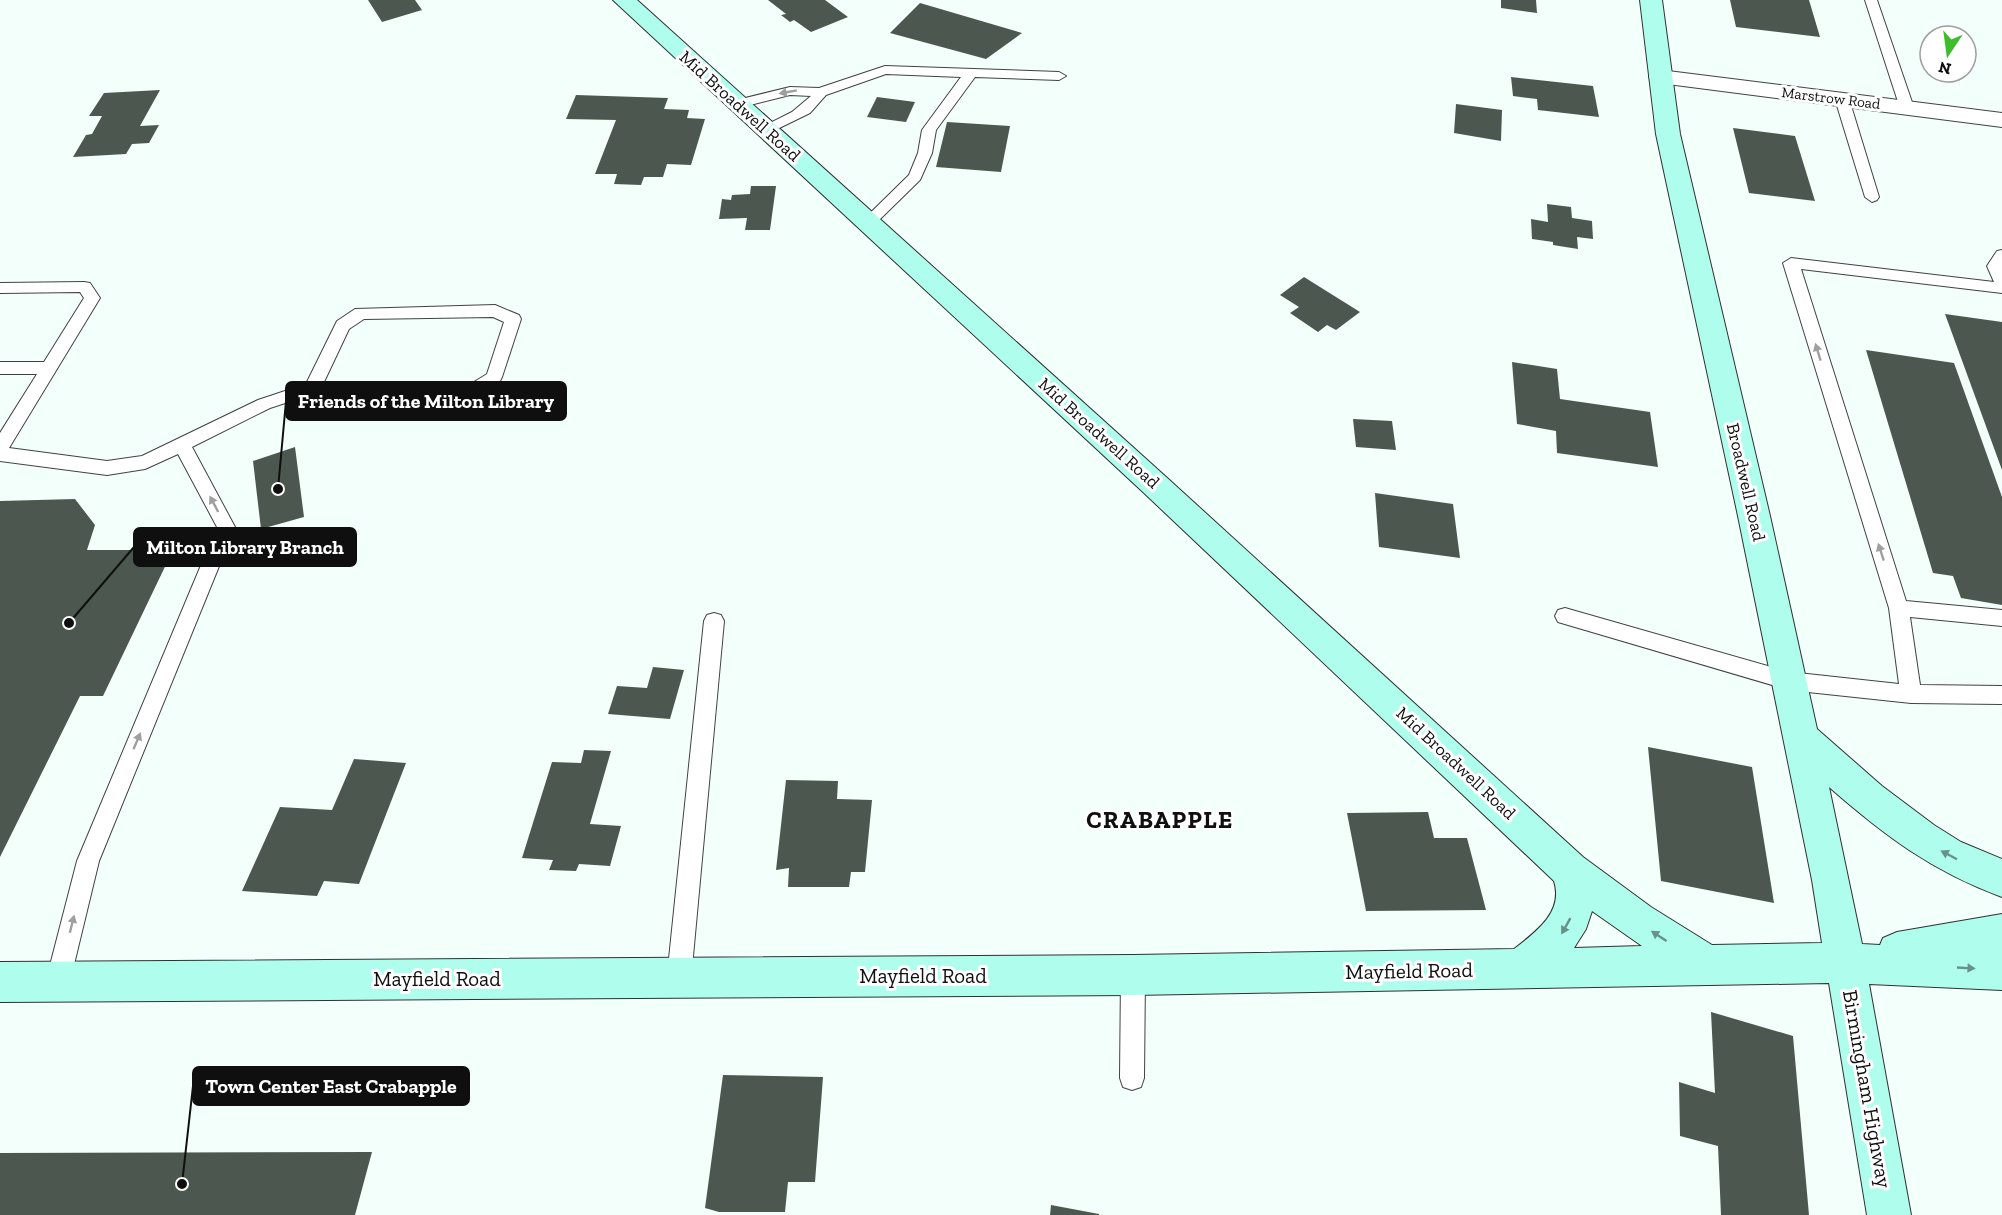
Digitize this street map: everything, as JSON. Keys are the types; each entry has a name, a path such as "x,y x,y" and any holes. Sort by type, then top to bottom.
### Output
{"street":[{"name":"Mid Broadwell Road","path":"624,0 1155,484 1570,870 1637,921 1709,966"},
{"name":"Broadwell Road","path":"1651,0 1668,134 1682,206 1754,516 1831,880 1845,963"},
{"name":"Marstrow Road","path":"1660,77 2002,120"},
{"path":"1799,736 1895,818 1941,851 1984,873 2002,878"},
{"path":"1520,969 1561,936 1571,918 1576,889 1570,870"},
{"path":"1845,963 2002,933"},
{"path":"1845,963 2002,970"},
{"name":"Mayfield Road","path":"0,982 1132,975 1845,963"},
{"name":"Birmingham Highway","path":"1845,963 1890,1215"}],"lane":[{"path":"1871,0 1907,108"},
{"path":"738,104 790,91 820,92 885,70 1059,76"},
{"path":"868,223 915,177 925,153 929,130 970,74"},
{"path":"767,130 804,111 819,97 820,92"},
{"path":"1842,99 1872,197"},
{"path":"2002,255 1995,266 2002,283"},
{"path":"1911,694 1899,608 1791,263 2002,288"},
{"path":"0,288 84,287 92,298 0,448"},
{"path":"0,454 107,468 145,462 264,404 312,388 477,388 494,377 513,319 495,311 361,313 343,325 312,388"},
{"path":"0,368 49,368"},
{"path":"58,981 88,861 226,527 182,444"},
{"path":"1899,608 2002,618"},
{"path":"1565,616 1789,681 1911,694 2002,695"},
{"path":"679,978 714,621"},
{"path":"1132,975 1132,1078"}],"building":[{"path":"368,0 415,0 422,10 382,22"},
{"path":"768,0 825,0 848,17 811,32 794,20 790,22 781,15 786,14"},
{"path":"1501,0 1536,0 1537,13 1501,8"},
{"path":"1730,0 1809,0 1820,37 1736,27"},
{"path":"920,3 1022,33 986,59 890,33"},
{"path":"1511,77 1593,86 1599,117 1538,110 1537,99 1513,96"},
{"path":"160,90 140,126 159,125 149,143 132,144 126,154 73,157 86,135 92,134 102,116 89,116 104,93"},
{"path":"576,95 668,98 664,109 689,110 687,118 705,119 691,165 667,164 663,177 644,177 641,185 614,184 617,174 595,174 616,120 566,119"},
{"path":"877,97 915,102 906,122 867,117"},
{"path":"1456,104 1502,110 1501,141 1454,133"},
{"path":"947,122 1010,126 1001,172 936,167"},
{"path":"1733,128 1795,136 1815,201 1749,193"},
{"path":"751,186 776,186 770,230 745,230 747,218 719,219 722,199 731,200 732,195 750,194"},
{"path":"1547,204 1571,207 1572,218 1592,221 1593,239 1577,237 1578,249 1532,239 1531,219 1548,222"},
{"path":"1304,277 1360,312 1336,330 1327,325 1318,332 1290,313 1299,307 1280,295"},
{"path":"1945,314 2002,322 2002,470"},
{"path":"1866,350 1954,363 2002,497 2002,605 1961,598 1953,576 1933,573"},
{"path":"1512,362 1557,369 1560,399 1650,412 1658,467 1557,453 1556,431 1517,424"},
{"path":"1353,419 1392,421 1396,450 1356,447"},
{"path":"295,447 304,517 261,529 253,461"},
{"path":"1375,493 1453,504 1460,558 1379,547"},
{"path":"75,499 95,525 87,550 173,550 103,696 80,696 0,857 0,501"},
{"path":"653,667 684,670 670,719 608,714 617,686 647,688"},
{"path":"1648,747 1752,767 1774,903 1661,881"},
{"path":"584,750 611,751 590,824 621,826 610,866 579,864 576,871 549,870 553,860 522,858 552,762 581,763"},
{"path":"354,759 406,763 359,884 324,881 317,896 242,891 280,807 332,810"},
{"path":"786,780 838,781 837,799 872,800 865,872 851,872 849,887 788,887 789,868 776,870"},
{"path":"1428,812 1434,838 1467,838 1486,910 1366,911 1347,813"},
{"path":"1711,1012 1793,1036 1809,1215 1721,1215 1718,1146 1680,1136 1679,1082 1715,1093"},
{"path":"723,1075 823,1077 815,1182 788,1182 785,1212 719,1212 705,1208"},
{"path":"372,1152 355,1215 0,1215 0,1153"},
{"path":"1051,1205 1099,1214 1099,1215 1050,1215"}],"place":[{"name":"Friends of the Milton Library","path":"278,489"},
{"name":"Milton Library Branch","path":"69,623"},
{"name":"Town Center East Crabapple","path":"182,1184"}],"district":[{"name":"CRABAPPLE","path":"1160,820"}]}
